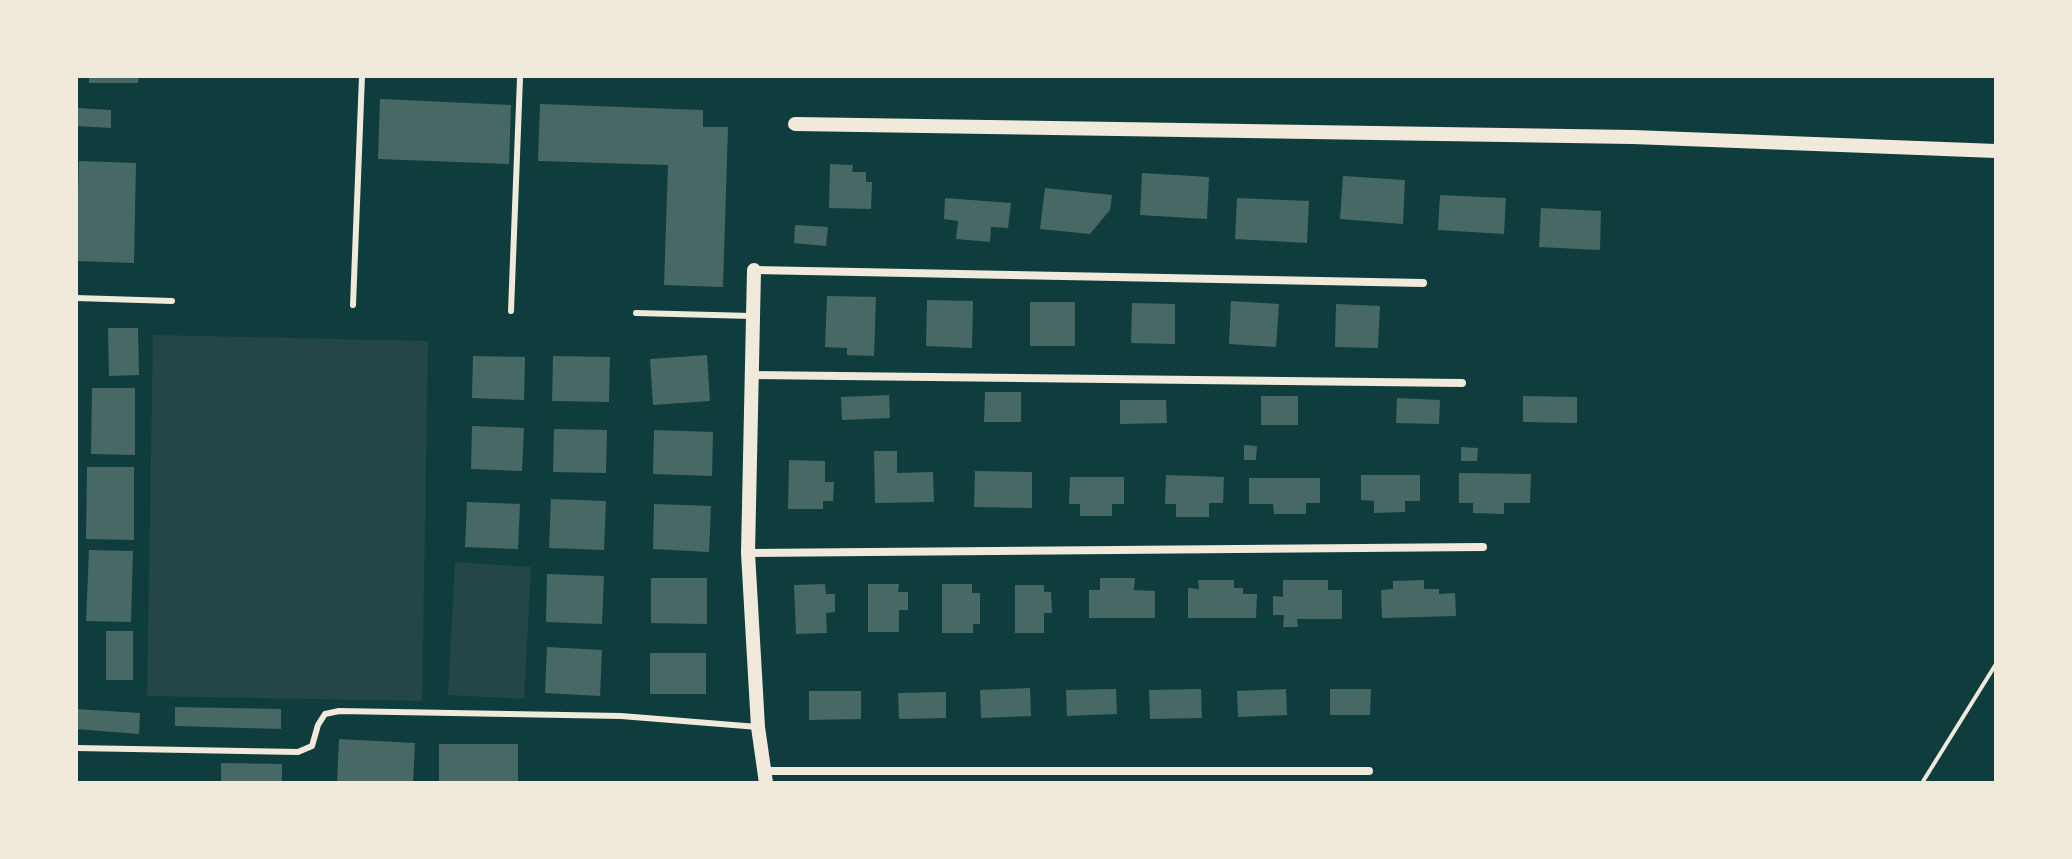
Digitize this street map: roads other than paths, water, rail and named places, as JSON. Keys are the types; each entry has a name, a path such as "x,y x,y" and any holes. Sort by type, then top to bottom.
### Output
{"street":[{"path":"795,124 1618,137 1996,151"},
{"path":"1369,771 766,777 758,727 748,553 754,270 1423,283"},
{"path":"751,375 1462,383"},
{"path":"748,553 1483,547"}],"lane":[{"path":"353,305 362,76"},
{"path":"511,311 520,78"},
{"path":"76,298 172,301"},
{"path":"636,313 752,316"},
{"path":"76,748 306,751 312,746 320,719 325,714 339,711 621,716 758,727"}]}
